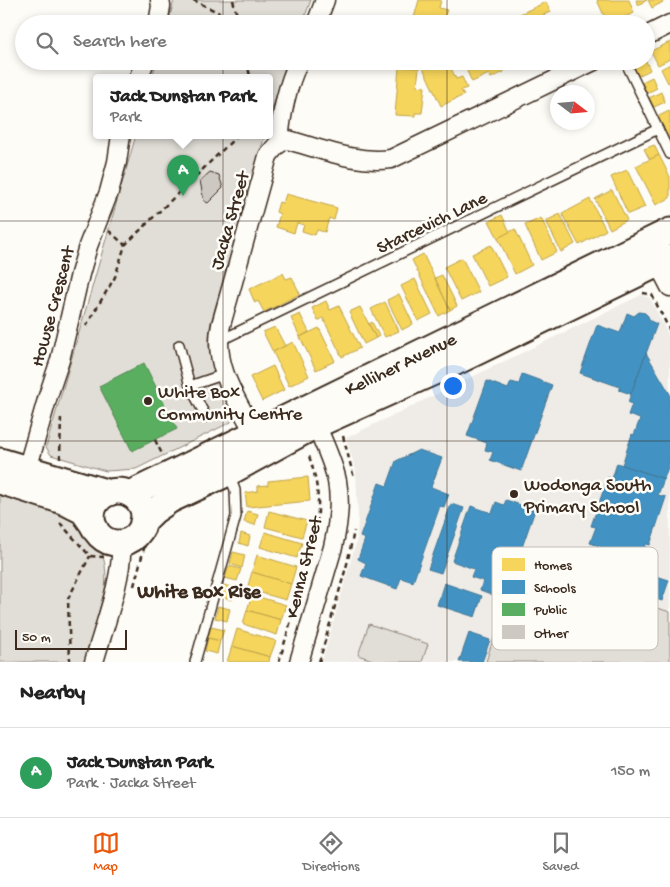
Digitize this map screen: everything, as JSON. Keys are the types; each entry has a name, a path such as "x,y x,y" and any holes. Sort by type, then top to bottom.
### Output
{"street":[{"path":"160,0 160,15"},
{"path":"319,15 325,0"},
{"path":"655,32 670,24"},
{"path":"295,70 286,93 280,119 279,143 288,140 362,160 378,161 391,159 575,70"},
{"name":"Howse Crescent","path":"16,479 60,360 80,274 113,177 120,139"},
{"name":"Jacka Street","path":"259,444 224,374 220,362 218,342 221,324 268,156 279,143"},
{"name":"Kelliher Avenue","path":"120,493 316,425 456,362 659,255 670,231"},
{"path":"659,255 670,287"},
{"name":"Kelliher Avenue","path":"145,531 154,511 170,500 228,473 259,444 659,255"},
{"name":"Kenna Street","path":"299,662 337,528 338,496 336,480 316,425"},
{"path":"0,461 16,479 83,511 106,540 121,549"},
{"path":"16,479 55,477 120,493 137,499 141,506 145,531 121,549 117,582 94,662"},
{"path":"95,528 92,520 96,504 101,497 120,493"}],"lane":[{"path":"629,70 670,154"},
{"name":"Starcevich Lane","path":"218,342 658,129"},
{"path":"179,345 190,386 206,417"},
{"path":"190,386 224,374"},
{"path":"195,662 236,516 235,490 228,473"}],"path":[{"path":"193,0 222,15"},
{"path":"233,0 236,15"},
{"path":"84,329 115,277 125,245 234,139"},
{"path":"641,292 652,296 670,330"},
{"path":"55,477 60,462 61,409"},
{"path":"155,440 164,459"},
{"path":"279,662 318,525 318,488 308,453"},
{"path":"59,521 90,556"},
{"path":"132,595 143,556 145,531"},
{"path":"90,556 121,549 143,556"},
{"path":"70,662 68,599 90,556"}],"shaded area":[{"path":"174,0 311,0 305,15 170,15"},
{"path":"154,70 284,70 273,106 273,74 153,74"},
{"path":"135,139 264,139 211,322 209,335 209,347 214,369 234,413 231,422 136,469 106,471 51,455 46,447"},
{"name":"Wodonga South Primary School","path":"641,295 650,298 670,338 670,662 322,662 357,539 356,471 346,438"},
{"path":"0,492 59,509 81,524 96,541 105,563 105,589 85,662 0,662"},
{"path":"658,608 670,612 670,662 486,662 492,644 492,650 658,650"},
{"path":"369,624 428,644 422,662 378,662 358,655"}],"building: Homes":[{"path":"419,0 441,0 439,8 447,10 445,15 415,15"},
{"path":"597,0 629,0 634,13 629,15 604,15"},
{"path":"636,0 647,0 638,5"},
{"path":"648,0 662,0 663,2 652,8"},
{"path":"546,2 551,12 543,15 520,14"},
{"path":"670,42 670,59 658,65 655,59 655,49"},
{"path":"670,64 670,82 668,83 661,69"},
{"path":"399,70 419,70 417,86 425,87 422,113 415,113 415,116 395,115"},
{"path":"424,70 452,70 456,79 462,77 467,88 461,90 464,95 441,106"},
{"path":"466,70 503,70 504,72 491,78 489,74 472,82"},
{"path":"635,70 650,70 638,76"},
{"path":"652,77 657,88 647,93 642,82"},
{"path":"661,92 665,102 654,107 649,98"},
{"path":"669,111 670,113 669,140 657,117"},
{"path":"654,145 659,155 650,160 644,149"},
{"path":"659,155 670,177 670,198 656,205 636,166"},
{"path":"627,170 645,207 628,214 611,177"},
{"path":"612,190 627,220 610,229 595,199"},
{"path":"286,194 337,208 334,220 329,218 325,232 317,230 315,235 302,231 304,225 297,223 294,233 276,227 280,214 276,212 279,202 283,203"},
{"path":"590,199 606,230 579,245 562,214"},
{"path":"560,214 575,244 561,252 546,221"},
{"path":"502,215 510,232 498,238 489,221"},
{"path":"541,218 557,252 541,260 525,225"},
{"path":"515,229 532,265 515,274 498,238"},
{"path":"491,245 507,277 488,286 472,254"},
{"path":"423,254 450,310 439,316 412,260"},
{"path":"462,258 479,292 461,301 444,267"},
{"path":"283,273 286,279 292,277 300,294 264,312 258,301 255,303 249,289"},
{"path":"442,275 457,306 450,310 435,278"},
{"path":"415,279 432,314 418,321 401,286"},
{"path":"399,294 413,324 402,330 387,300"},
{"path":"326,301 330,310 339,306 360,348 342,357 323,318 318,321 312,308"},
{"path":"385,302 399,331 385,337 371,309"},
{"path":"360,307 376,338 364,344 349,312"},
{"path":"300,314 309,332 300,337 291,318"},
{"path":"372,322 379,336 376,338 369,324"},
{"path":"275,327 285,346 273,352 263,332"},
{"path":"319,328 335,361 316,370 300,337"},
{"path":"293,342 309,376 289,386 273,352"},
{"path":"273,366 284,390 262,401 250,377"},
{"path":"308,477 310,501 247,507 245,493 258,491 258,486 268,485 268,481"},
{"path":"247,511 258,514 255,525 244,522"},
{"path":"269,511 307,521 302,537 265,527"},
{"path":"265,532 302,543 297,558 260,547"},
{"path":"241,533 250,536 248,546 239,543"},
{"path":"233,552 245,555 242,568 230,564"},
{"path":"257,555 296,567 291,584 252,572"},
{"path":"229,566 241,569 237,581 225,578"},
{"path":"252,572 291,584 286,600 247,589"},
{"path":"224,585 236,588 232,600 220,596"},
{"path":"252,595 286,605 281,620 247,610"},
{"path":"218,606 230,609 227,621 215,618"},
{"path":"247,610 281,620 277,635 243,624"},
{"path":"211,627 224,630 220,641 208,638"},
{"path":"237,629 276,641 270,657 232,646"},
{"path":"208,638 220,641 217,654 205,651"},
{"path":"232,646 270,657 269,662 227,662"}],"building: Schools":[{"path":"639,312 645,313 650,321 657,324 631,394 619,390 620,387 580,373 597,325 620,333 627,313 634,316"},
{"path":"646,353 670,394 670,461 664,479 622,465 632,434 634,435 640,419 628,415 632,404 628,402"},
{"path":"522,374 552,385 521,471 490,460 493,452 485,450 487,443 467,436 487,381 508,389 511,382 519,384"},
{"path":"419,450 442,458 431,487 449,494 444,507 440,506 413,582 401,578 397,589 361,576 366,563 358,559 365,539 360,537 379,483 387,486 396,461"},
{"path":"617,463 664,479 658,495 666,497 650,545 646,544 645,547 602,547 590,543 596,527 591,526 608,477 612,479"},
{"path":"506,500 535,510 522,547 492,547 492,594 480,590 483,581 471,577 474,569 452,561 471,506 492,513 496,502 504,505"},
{"path":"451,504 464,508 441,573 428,569"},
{"path":"658,577 669,580 662,601 658,600"},
{"path":"444,583 482,596 475,617 437,605"},
{"path":"469,633 490,640 482,662 459,662"}],"building: Public":[{"path":"144,363 177,429 132,451 99,386"}],"building: Other":[{"path":"210,172 219,175 223,188 208,203 204,201 200,181"}],"place":[{"name":"Jack Dunstan Park","path":"183,196"},
{"name":"White Box Community Centre","path":"148,401"},
{"name":"Wodonga South Primary School","path":"514,494"}],"district":[{"name":"White Box Rise","path":"199,590"}]}
